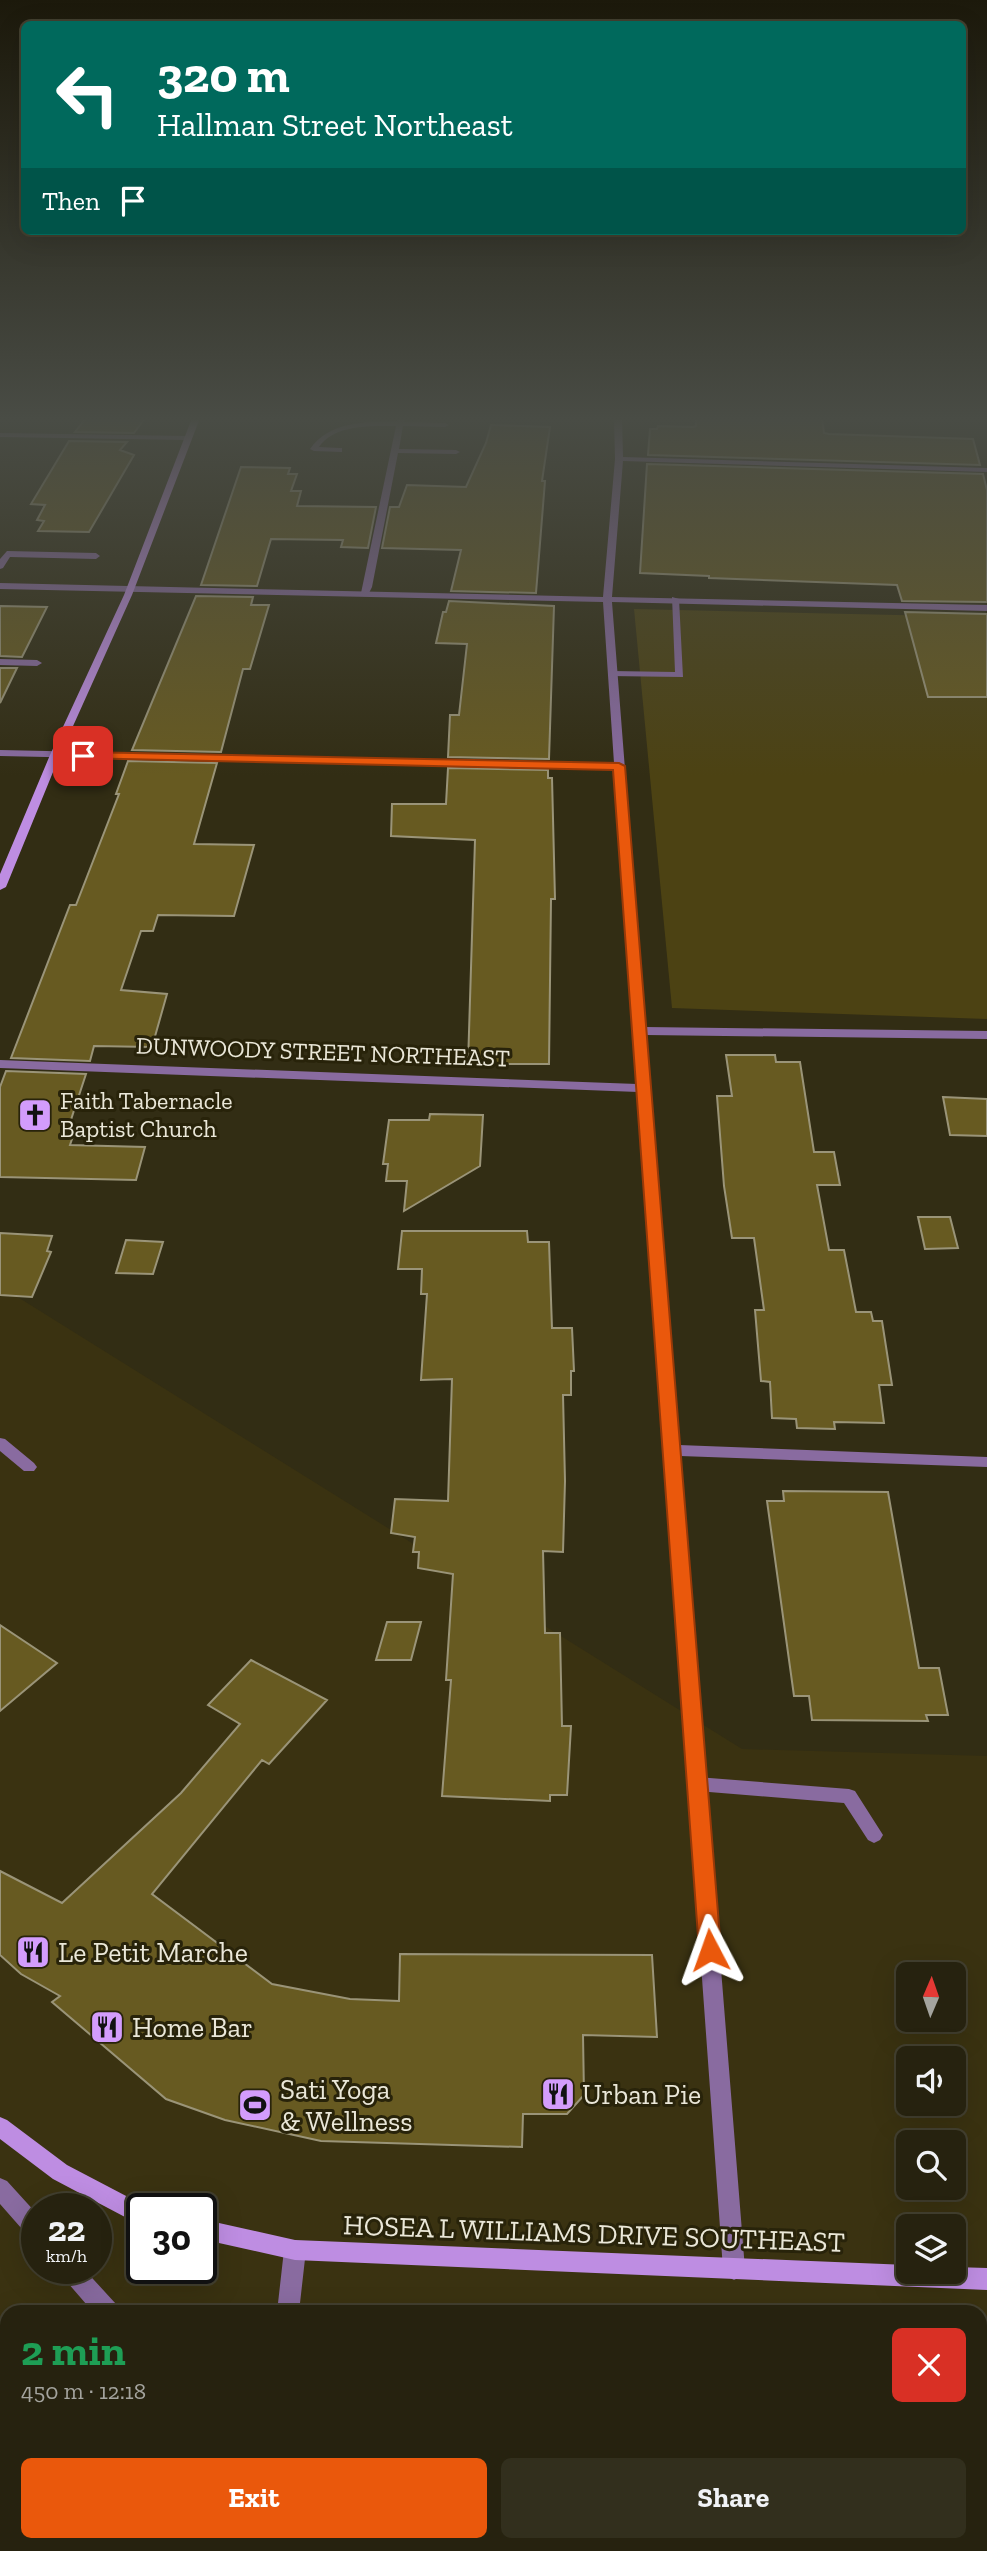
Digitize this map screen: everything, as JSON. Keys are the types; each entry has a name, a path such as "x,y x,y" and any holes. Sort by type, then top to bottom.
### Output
{"street":[{"path":"0,887 55,755 131,588 150,537"},
{"path":"365,593 379,537"},
{"path":"612,537 607,598 612,674 734,2269"},
{"path":"0,566 3,554 96,556"},
{"path":"0,586 987,608"},
{"path":"612,674 680,675 675,599"},
{"path":"0,662 37,663"},
{"path":"0,753 619,766"},
{"path":"639,1031 987,1035"},
{"name":"DUNWOODY STREET NORTHEAST","path":"0,1064 644,1088"},
{"path":"0,1443 29,1466"},
{"path":"671,1450 987,1462"},
{"path":"697,1784 849,1796 874,1835"},
{"path":"0,2127 60,2172 126,2207"},
{"path":"0,2188 21,2212"},
{"name":"HOSEA L WILLIAMS DRIVE SOUTHEAST","path":"217,2233 295,2250 987,2279"},
{"path":"289,2305 295,2250"},
{"path":"80,2284 96,2305"}],"shaded area":[{"path":"634,609 987,617 987,1019 672,1008"},
{"path":"0,1286 742,1749 987,1756 987,2305 0,2305"}],"building":[{"path":"217,537 370,537 368,548 341,547 343,540 271,539 257,586 201,585"},
{"path":"384,537 540,537 536,593 451,591 461,550 382,548"},
{"path":"642,537 987,537 987,602 902,601 897,585 640,573"},
{"path":"196,596 253,597 251,605 269,605 250,669 243,669 221,752 132,750"},
{"path":"449,601 554,606 549,759 448,757 450,715 459,715 467,644 436,643 443,612 446,612"},
{"path":"0,606 47,607 22,657 0,656"},
{"path":"905,612 987,614 987,697 928,697"},
{"path":"0,668 17,668 0,703"},
{"path":"128,761 217,763 194,844 254,845 234,916 158,915 153,931 141,931 121,990 167,994 152,1047 94,1046 90,1061 11,1058 70,905 76,905 119,794 116,794"},
{"path":"448,768 548,770 548,778 552,778 555,899 551,899 549,1064 468,1064 475,840 391,836 392,804 446,804"},
{"path":"726,1055 775,1055 776,1062 800,1062 814,1152 834,1152 840,1185 817,1185 829,1250 844,1250 856,1312 871,1312 873,1321 882,1321 892,1385 879,1385 884,1423 834,1422 835,1429 797,1428 796,1419 772,1418 770,1382 761,1381 755,1310 764,1310 754,1238 732,1238 724,1186 717,1096 732,1096"},
{"path":"6,1071 86,1074 66,1135 73,1136 70,1145 145,1147 136,1180 0,1177 0,1087"},
{"path":"943,1097 987,1099 987,1136 950,1135"},
{"path":"430,1114 483,1115 480,1166 404,1211 407,1181 386,1181 388,1164 383,1164 389,1120 429,1120"},
{"path":"918,1217 950,1217 958,1248 925,1249"},
{"path":"402,1231 527,1231 528,1242 549,1242 552,1328 572,1328 574,1371 571,1371 571,1395 563,1395 563,1552 543,1551 545,1633 560,1633 562,1726 571,1726 567,1795 550,1795 550,1801 442,1796 451,1680 446,1680 453,1574 418,1568 419,1552 413,1552 415,1537 391,1533 395,1499 448,1501 452,1379 421,1380 427,1294 421,1294 422,1269 398,1269"},
{"path":"0,1233 52,1236 47,1251 51,1252 32,1297 0,1295"},
{"path":"126,1240 163,1242 153,1274 116,1273"},
{"path":"783,1491 888,1492 919,1668 939,1668 948,1715 926,1715 928,1721 812,1720 809,1696 794,1696 767,1501 784,1501"},
{"path":"387,1622 421,1622 411,1660 376,1660"},
{"path":"0,1625 57,1663 0,1711"},
{"path":"251,1660 327,1700 269,1764 262,1760 152,1894 272,1984 350,1999 399,2001 400,1954 652,1955 657,2037 583,2035 584,2095 567,2114 523,2114 522,2147 321,2141 225,2120 166,2099 52,2002 60,1996 21,1974 0,1955 0,1871 62,1903 181,1793 240,1724 208,1705"}],"place":[{"name":"Faith Tabernacle Baptist Church","path":"35,1115"},
{"name":"Le Petit Marche","path":"33,1952"},
{"name":"Home Bar","path":"107,2027"},
{"name":"Urban Pie","path":"558,2094"},
{"name":"Sati Yoga & Wellness","path":"255,2105"}],"route":[{"path":"83,756 619,766 710,1950"}]}
